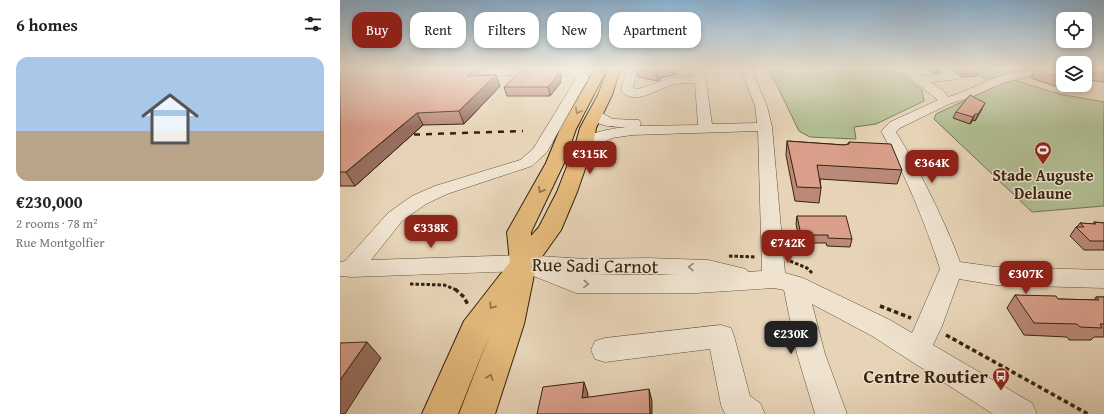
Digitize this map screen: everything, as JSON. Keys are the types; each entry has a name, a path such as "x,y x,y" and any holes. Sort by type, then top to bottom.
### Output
{"main road":[{"path":"477,414 509,324 523,263 519,232 555,163 568,129 590,88"},
{"path":"440,414 475,330 523,263 549,230 567,192 592,119 595,116 607,88"}],"street":[{"path":"346,269 395,217 419,200 441,190 526,162 539,152 577,88"},
{"path":"627,88 627,90 630,92 644,92 653,88"},
{"path":"701,88 705,129"},
{"path":"754,88 761,106 765,127 775,281 811,354 831,414"},
{"path":"932,88 940,94 945,101"},
{"path":"917,349 929,326 951,269 942,242 901,153 888,131 895,125 945,101 959,98 982,88"},
{"path":"595,116 611,123 634,123 632,131"},
{"path":"584,146 598,137 609,133 765,127"},
{"path":"346,269 523,263"},
{"name":"Rue Sadi Carnot","path":"523,263 576,284 696,284 775,281"},
{"path":"951,269 996,276 1104,279"},
{"path":"775,281 881,328 1021,414"},
{"path":"606,350 721,336 737,405 749,414"}],"path":[{"path":"404,284 446,285 455,288 462,292 467,300 469,309"}],"green space":[{"path":"778,88 920,88 922,90 924,101 876,124 854,127 856,139 810,137 799,131"},
{"name":"Stade Auguste Delaune","path":"991,88 1041,88 1059,94 1104,102 1104,206 1032,212 934,119 936,114"}],"building":[{"path":"340,88 482,88 459,111 417,113 346,172 340,172"},
{"path":"970,95 985,103 978,114 975,114 973,117 956,112"},
{"path":"787,141 844,145 849,144 849,142 891,144 902,170 817,165 821,188 797,187"},
{"path":"797,216 846,216 852,239 828,238 828,235 801,235"},
{"path":"1094,222 1104,223 1104,241 1090,241 1076,227 1084,227 1080,223 1096,224"},
{"path":"1015,295 1056,296 1058,299 1099,300 1096,297 1104,297 1104,324 1100,324 1102,328 1080,327 1077,324 1034,323"},
{"path":"367,342 340,380 340,343"},
{"path":"584,382 582,398 649,389 650,414 537,414 543,387"}],"railway":[{"path":"402,135 523,131"}],"place":[{"name":"Stade Auguste Delaune","path":"1043,165"},
{"name":"Centre Routier","path":"1001,391"}]}
